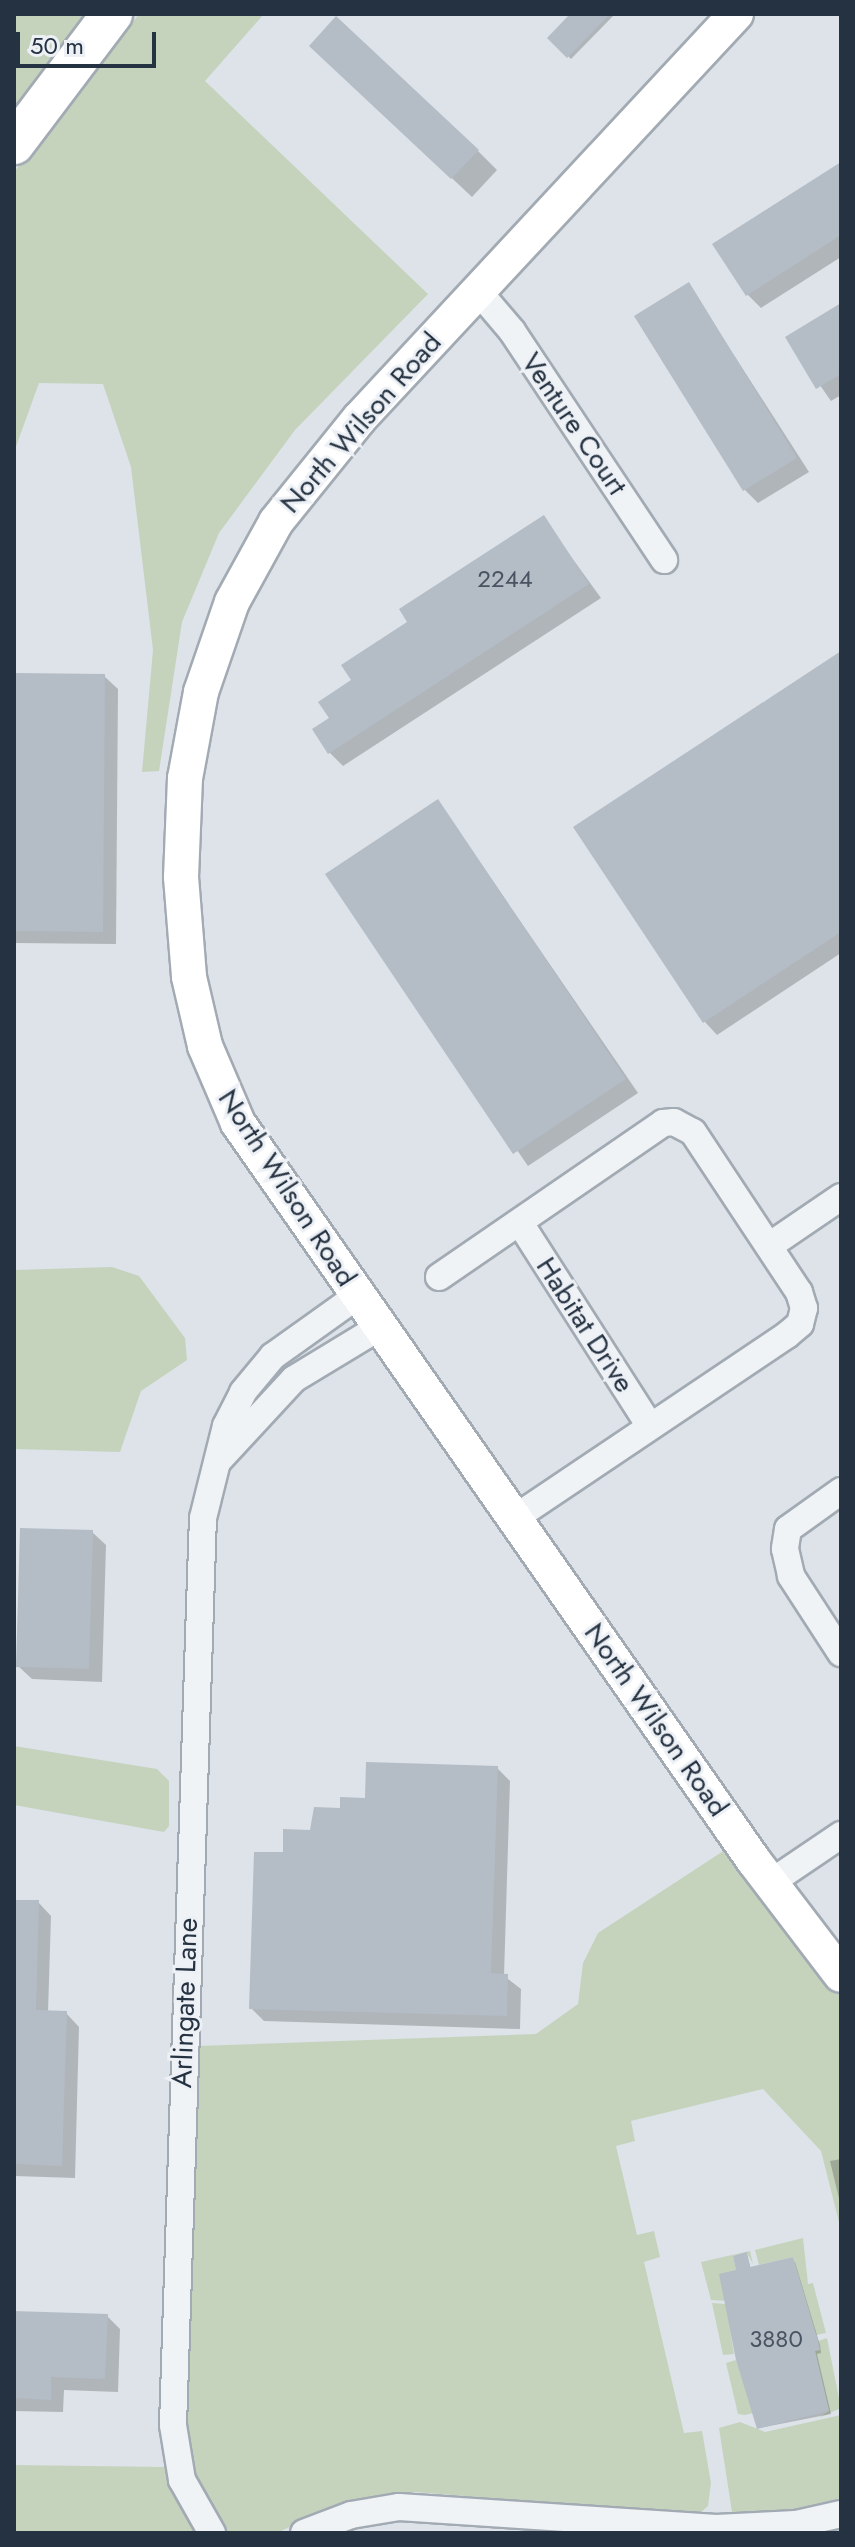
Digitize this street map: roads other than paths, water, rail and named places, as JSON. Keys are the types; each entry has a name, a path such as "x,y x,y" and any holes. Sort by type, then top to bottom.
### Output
{"highway":[{"path":"14,144 112,14"}],"main road":[{"name":"North Wilson Road","path":"736,14 319,464 276,522 242,582 201,692 185,778 183,918 205,1046 238,1123 770,1883 841,1975"}],"street":[{"name":"Venture Court","path":"478,291 512,331 664,560"},
{"path":"439,1277 663,1123 674,1122 693,1132 799,1292 804,1308 800,1324 515,1518"},
{"path":"769,1246 841,1197"},
{"name":"Habitat Drive","path":"520,1223 650,1426"},
{"name":"Arlingate Lane","path":"212,2533 182,2480 173,2425 196,1612 203,1518 214,1465 243,1392 273,1356 357,1296"},
{"path":"214,1465 293,1380 380,1327"},
{"path":"841,1491 788,1529 791,1576 841,1653"},
{"path":"770,1883 841,1835"},
{"path":"304,2533 351,2515 399,2507 716,2528 796,2524 841,2514"}]}
